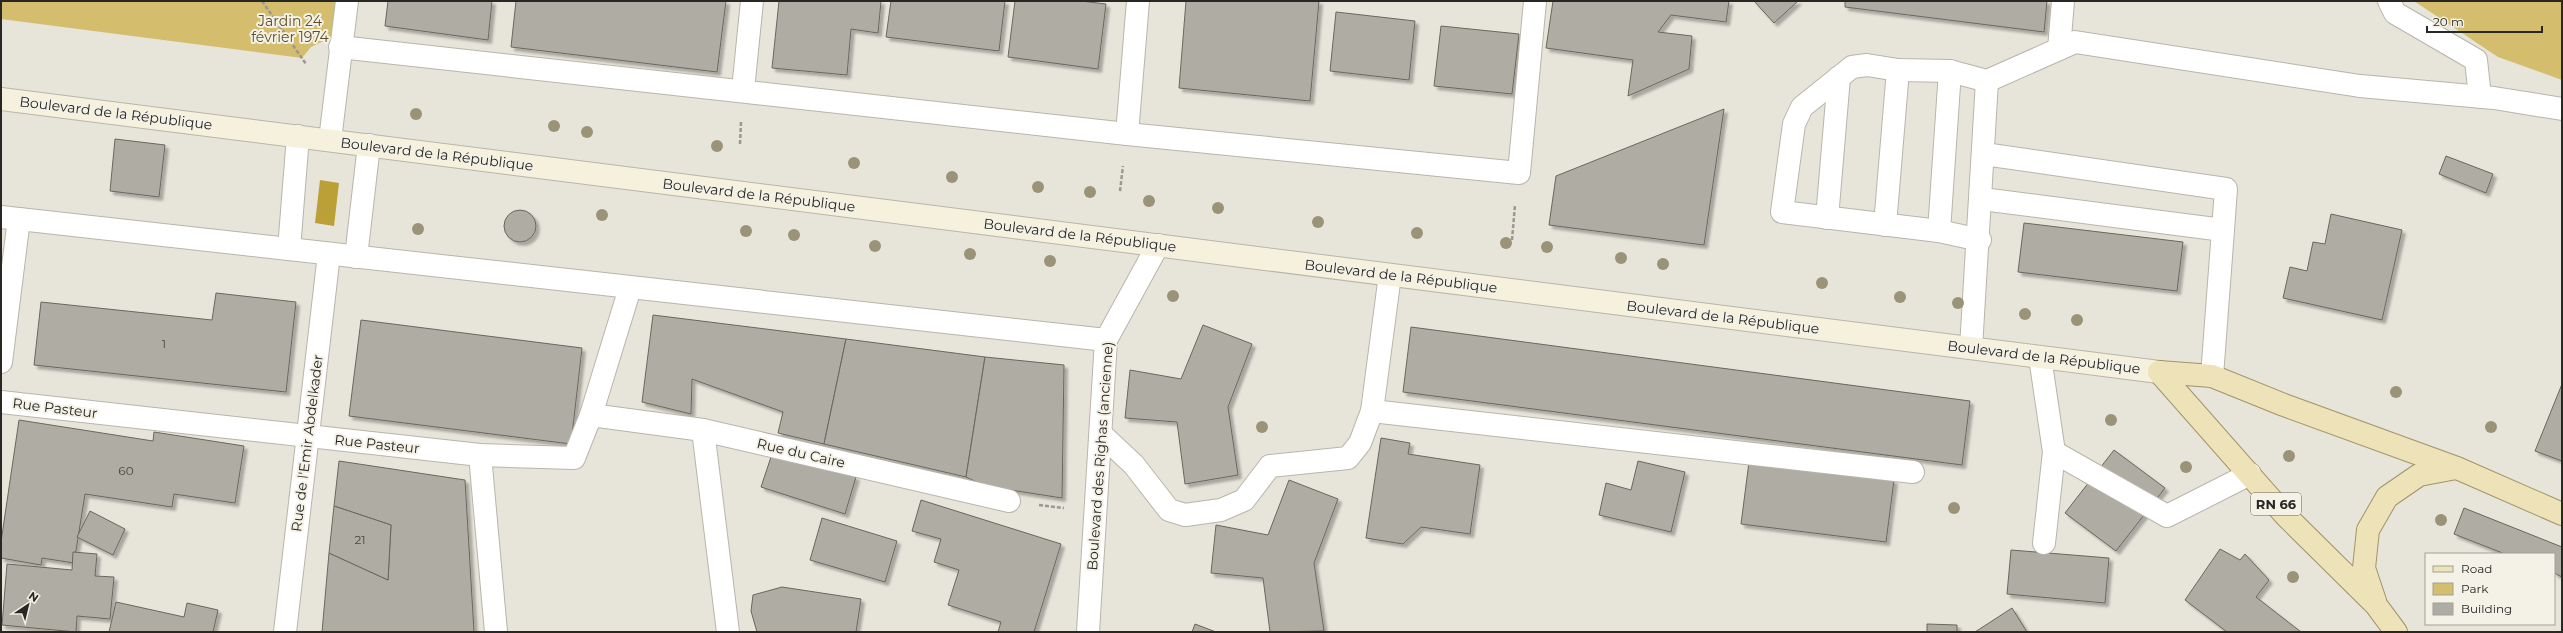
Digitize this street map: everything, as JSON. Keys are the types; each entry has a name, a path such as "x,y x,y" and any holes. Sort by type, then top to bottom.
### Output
{"main road":[{"name":"Boulevard de la République","path":"1,99 2159,372"},
{"path":"2159,372 2212,376 2284,405 2457,468 2562,514"},
{"name":"RN 66","path":"2159,372 2286,516 2376,605 2396,632"},
{"path":"2376,605 2364,568 2368,530 2387,497 2419,475 2457,468"}],"street":[{"path":"330,140 340,47 347,1"},
{"path":"743,90 752,1"},
{"path":"1127,134 1138,1"},
{"path":"340,47 743,90 1127,134 1519,173 1535,1"},
{"path":"2059,49 2063,1"},
{"path":"2389,1 2396,12 2476,60 2480,97"},
{"path":"1980,240 1940,231 1782,212 1794,124 1802,107 1852,67 1867,65 1898,70 1950,71 1987,81 2075,42 2360,86 2480,97 2562,109"},
{"path":"1885,225 1898,70"},
{"path":"1940,231 1950,71"},
{"path":"1827,218 1840,77"},
{"path":"1971,348 1980,240 1987,81"},
{"path":"288,249 298,136"},
{"path":"356,257 369,145"},
{"path":"1984,154 2226,189 2212,376"},
{"path":"1982,199 2223,230"},
{"path":"1,362 10,218 1106,340"},
{"name":"Boulevard des Righas (ancienne)","path":"1088,632 1106,340 1158,245"},
{"name":"Rue de l'Emir Abdelkader","path":"285,632 330,254"},
{"path":"1101,434 1134,465 1170,510 1185,515 1221,510 1244,500 1270,466 1348,458 1360,443 1372,412 1390,275"},
{"name":"Rue Pasteur","path":"1,402 308,438 480,455 574,458 591,415 630,288"},
{"path":"2040,357 2054,452 2044,543"},
{"path":"1372,412 1913,472"},
{"name":"Rue du Caire","path":"591,415 703,430 1009,501"},
{"path":"703,430 728,632"},
{"path":"2054,452 2167,516 2250,474"},
{"path":"480,455 496,632"}],"path":[{"path":"262,1 308,66"},
{"path":"1009,501 1072,509"}],"green space":[{"name":"Jardin 24 février 1974","path":"1,1 338,1 334,36 311,47 302,58 1,19"},
{"path":"2414,1 2562,1 2562,80 2498,57"}],"shaded area":[{"path":"320,180 339,183 334,226 315,223"}],"building":[{"path":"388,1 492,1 488,40 385,26"},
{"path":"516,1 726,1 717,72 511,47"},
{"path":"779,1 881,1 878,33 851,29 847,75 772,68"},
{"path":"891,1 1005,1 999,51 886,37"},
{"path":"1015,1 1081,1 1106,4 1098,69 1008,57"},
{"path":"1186,1 1319,1 1310,101 1179,88"},
{"path":"1553,1 1729,1 1726,22 1671,15 1658,32 1692,36 1689,69 1628,96 1633,60 1546,48"},
{"path":"1754,1 1798,1 1774,23"},
{"path":"1845,1 2047,1 2044,32 1845,7"},
{"path":"1336,12 1415,21 1409,80 1330,71"},
{"path":"1441,26 1519,34 1512,94 1434,86"},
{"path":"1724,109 1704,245 1549,225 1556,176"},
{"path":"115,139 165,145 159,197 110,191"},
{"path":"2446,156 2493,174 2486,193 2439,174"},
{"path":"520,210 529,213 533,217 536,226 533,235 529,239 520,242 511,239 507,235 504,226 507,217 511,213"},
{"path":"2331,214 2402,230 2382,320 2283,298 2290,267 2307,271 2313,242 2325,244"},
{"path":"2024,223 2183,242 2177,291 2018,272"},
{"path":"216,293 296,302 286,392 34,365 41,302 212,320"},
{"path":"653,315 846,339 824,444 778,433 783,412 692,379 691,414 642,402"},
{"path":"361,320 582,348 571,444 349,416"},
{"path":"1203,325 1252,344 1228,407 1238,475 1185,484 1177,422 1125,418 1130,370 1181,379"},
{"path":"1411,327 1970,401 1962,465 1403,392"},
{"path":"846,339 985,357 966,477 824,444"},
{"path":"985,357 1064,365 1062,498 985,486 966,477"},
{"path":"2562,384 2562,461 2535,451"},
{"path":"19,420 153,441 154,432 244,446 235,503 174,494 172,507 85,494 74,563 42,558 41,565 1,558 1,542"},
{"path":"1381,438 1410,443 1408,454 1480,465 1470,534 1421,527 1403,544 1366,538"},
{"path":"2114,450 2165,488 2116,551 2065,513"},
{"path":"773,451 856,477 845,514 761,487"},
{"path":"339,461 465,480 474,632 322,632 329,553 388,580 391,525 334,506"},
{"path":"1638,461 1685,472 1671,532 1599,515 1606,483 1631,490"},
{"path":"1749,462 1894,480 1886,542 1741,524"},
{"path":"1289,480 1338,499 1314,563 1324,631 1270,632 1263,578 1211,573 1216,525 1268,535"},
{"path":"921,500 1061,544 1034,632 998,632 1001,622 948,605 959,570 934,562 941,539 912,531"},
{"path":"334,506 391,525 388,580 329,553"},
{"path":"2464,508 2562,547 2562,577 2555,574 2555,553 2502,553 2454,534"},
{"path":"90,511 125,529 113,555 77,537"},
{"path":"822,518 897,541 885,582 810,560"},
{"path":"2220,549 2240,560 2245,554 2269,580 2256,597 2301,632 2227,632 2185,600"},
{"path":"2011,550 2109,558 2105,603 2007,594"},
{"path":"73,552 97,554 95,576 114,577 110,619 77,616 76,632 2,625 7,564 72,570"},
{"path":"782,587 861,599 856,632 757,632 751,611 753,595"},
{"path":"116,602 184,617 187,603 218,610 213,632 109,632"},
{"path":"2012,608 2027,632 1975,632"},
{"path":"1195,624 1216,632 1192,632"},
{"path":"1927,624 1957,625 1957,632 1927,632"}]}
